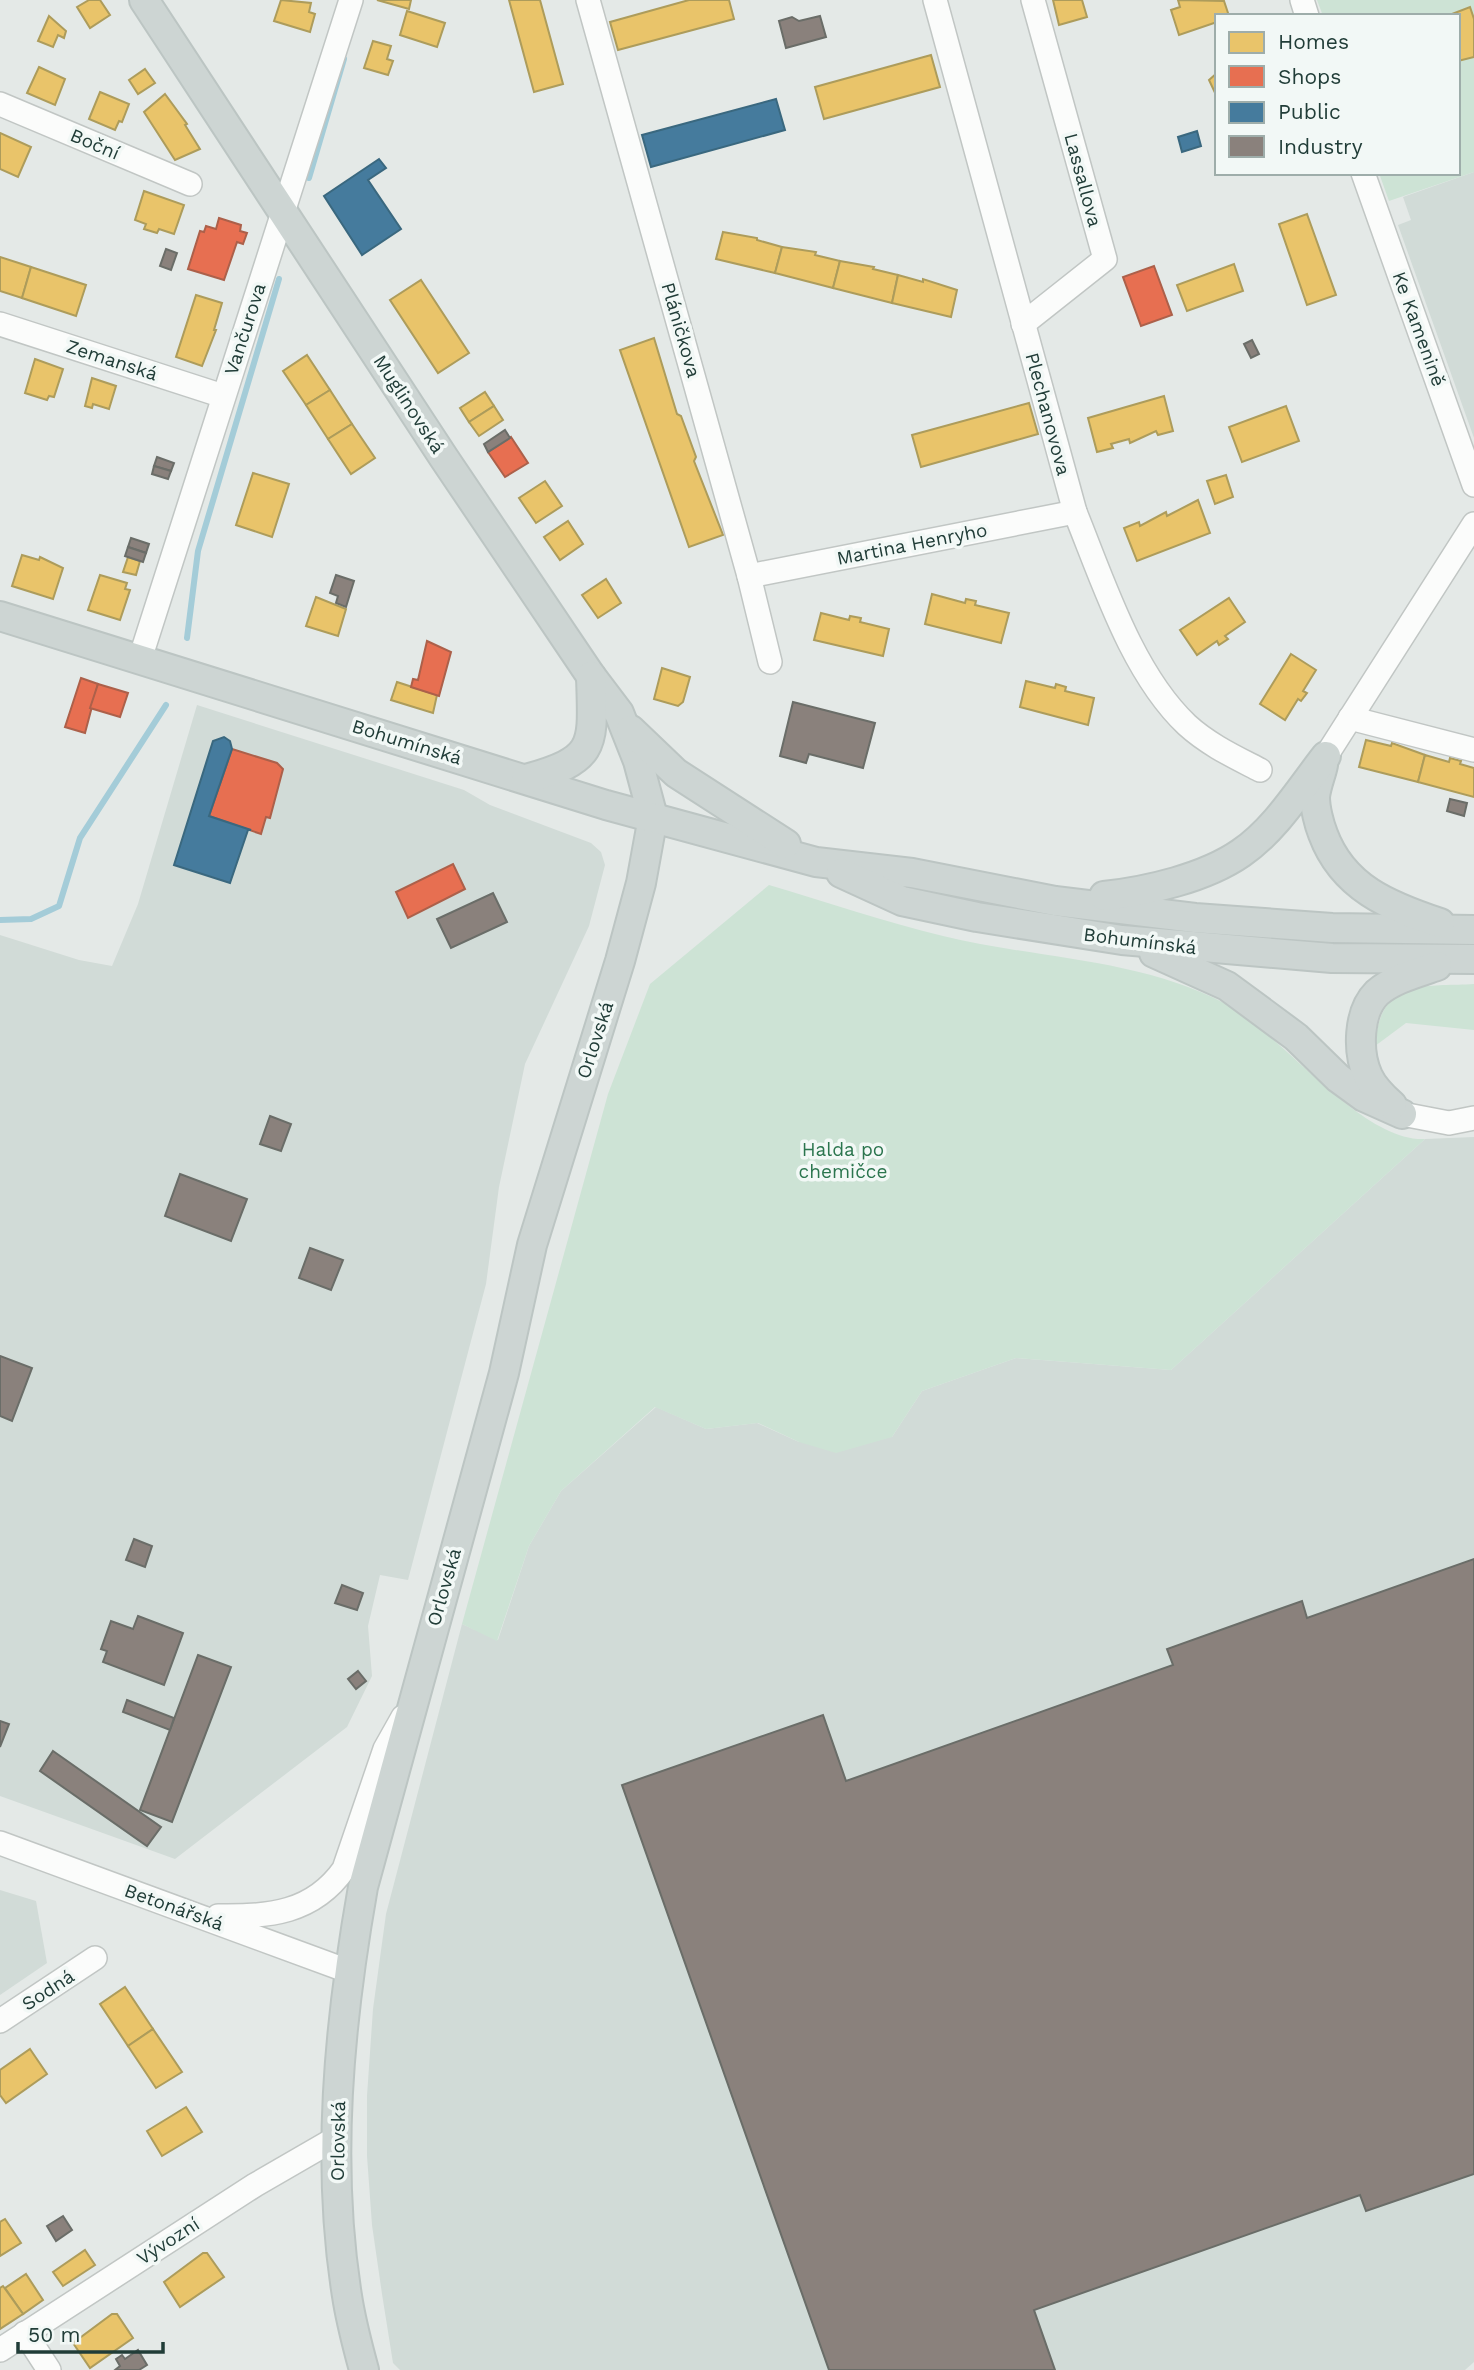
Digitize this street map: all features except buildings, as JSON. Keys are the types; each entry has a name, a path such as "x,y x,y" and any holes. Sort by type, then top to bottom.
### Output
{"main road":[{"name":"Muglinovská","path":"144,0 626,725 653,817"},
{"name":"Bohumínská","path":"0,616 526,779 816,862 924,875 1055,901 1264,925 1470,931"},
{"path":"526,779 565,768 581,755 592,724 591,676"},
{"path":"626,725 676,773 816,862"},
{"path":"1055,901 1140,892 1181,881 1241,853 1285,811 1326,756"},
{"path":"1326,756 1315,797 1320,827 1330,853 1352,881 1380,901 1470,931"},
{"name":"Orlovská","path":"364,2370 348,2302 337,2188 340,2051 348,1971 363,1887 504,1373 536,1231 620,961 641,883 653,817"},
{"name":"Bohumínská","path":"816,862 902,901 990,919 1122,940 1332,958 1474,960"},
{"path":"1122,940 1227,986 1296,1037 1338,1078 1364,1097 1402,1114"},
{"path":"1402,1114 1382,1095 1367,1075 1361,1045 1363,1022 1370,1003 1385,988 1413,974 1437,966 1474,960"}],"street":[{"name":"Vančurova","path":"139,659 351,0"},
{"name":"Pláničkova","path":"588,0 750,576 770,662"},
{"name":"Plechanovova","path":"935,0 1074,512 1131,643 1160,692 1187,724 1206,740 1260,770"},
{"name":"Lassallova","path":"1023,324 1105,259 1033,0"},
{"name":"Boční","path":"0,104 190,184"},
{"name":"Ke Kamenině","path":"1364,175 1474,485"},
{"name":"Zemanská","path":"0,324 223,396"},
{"name":"Martina Henryho","path":"750,576 1074,512"},
{"path":"1326,756 1474,524"},
{"path":"1350,718 1474,750"},
{"path":"1402,1114 1448,1123 1474,1118"},
{"path":"200,1916 276,1915 304,1905 337,1880 344,1869 385,1749 412,1702"},
{"name":"Betonářská","path":"0,1843 348,1971"},
{"name":"Sodná","path":"0,2021 95,1958"},
{"name":"Vývozní","path":"0,2350 255,2185 338,2137"},
{"path":"25,2333 49,2370"}],"shaded area":[{"path":"1474,172 1474,438 1398,225 1411,220 1403,197"},
{"path":"197,705 464,790 490,805 591,843 601,852 605,865 589,926 525,1064 499,1187 486,1284 408,1580 380,1575 368,1626 372,1676 347,1727 175,1859 0,1796 0,935 79,960 112,966 138,904"},
{"path":"1474,1137 1474,2362 1465,2370 400,2370 393,2363 382,2294 372,2225 367,2156 367,2096 373,2009 386,1914 462,1624 498,1640 529,1546 561,1491 656,1407 706,1429 757,1423 799,1442 892,1437 922,1391 1016,1358 1171,1370 1425,1139"},
{"path":"0,1890 36,1901 47,1963 0,1995"}],"green space":[{"path":"1317,0 1474,0 1474,172 1389,201 1380,175 1460,175 1460,14 1322,14"},
{"name":"Halda po chemičce","path":"769,885 943,936 1123,968 1193,989 1226,1004 1248,1019 1349,1106 1375,1124 1400,1135 1425,1139 1171,1370 1016,1358 922,1391 892,1437 836,1453 799,1442 758,1423 706,1429 655,1407 561,1491 529,1546 497,1641 462,1624 608,1094 650,984"},
{"path":"1474,984 1474,1030 1406,1023 1375,1046 1385,1008 1395,997 1422,987"}],"waterway":[{"path":"309,178 344,59"},
{"path":"187,638 198,551 279,279"},
{"path":"0,920 31,919 59,906 80,838 166,705"}]}
